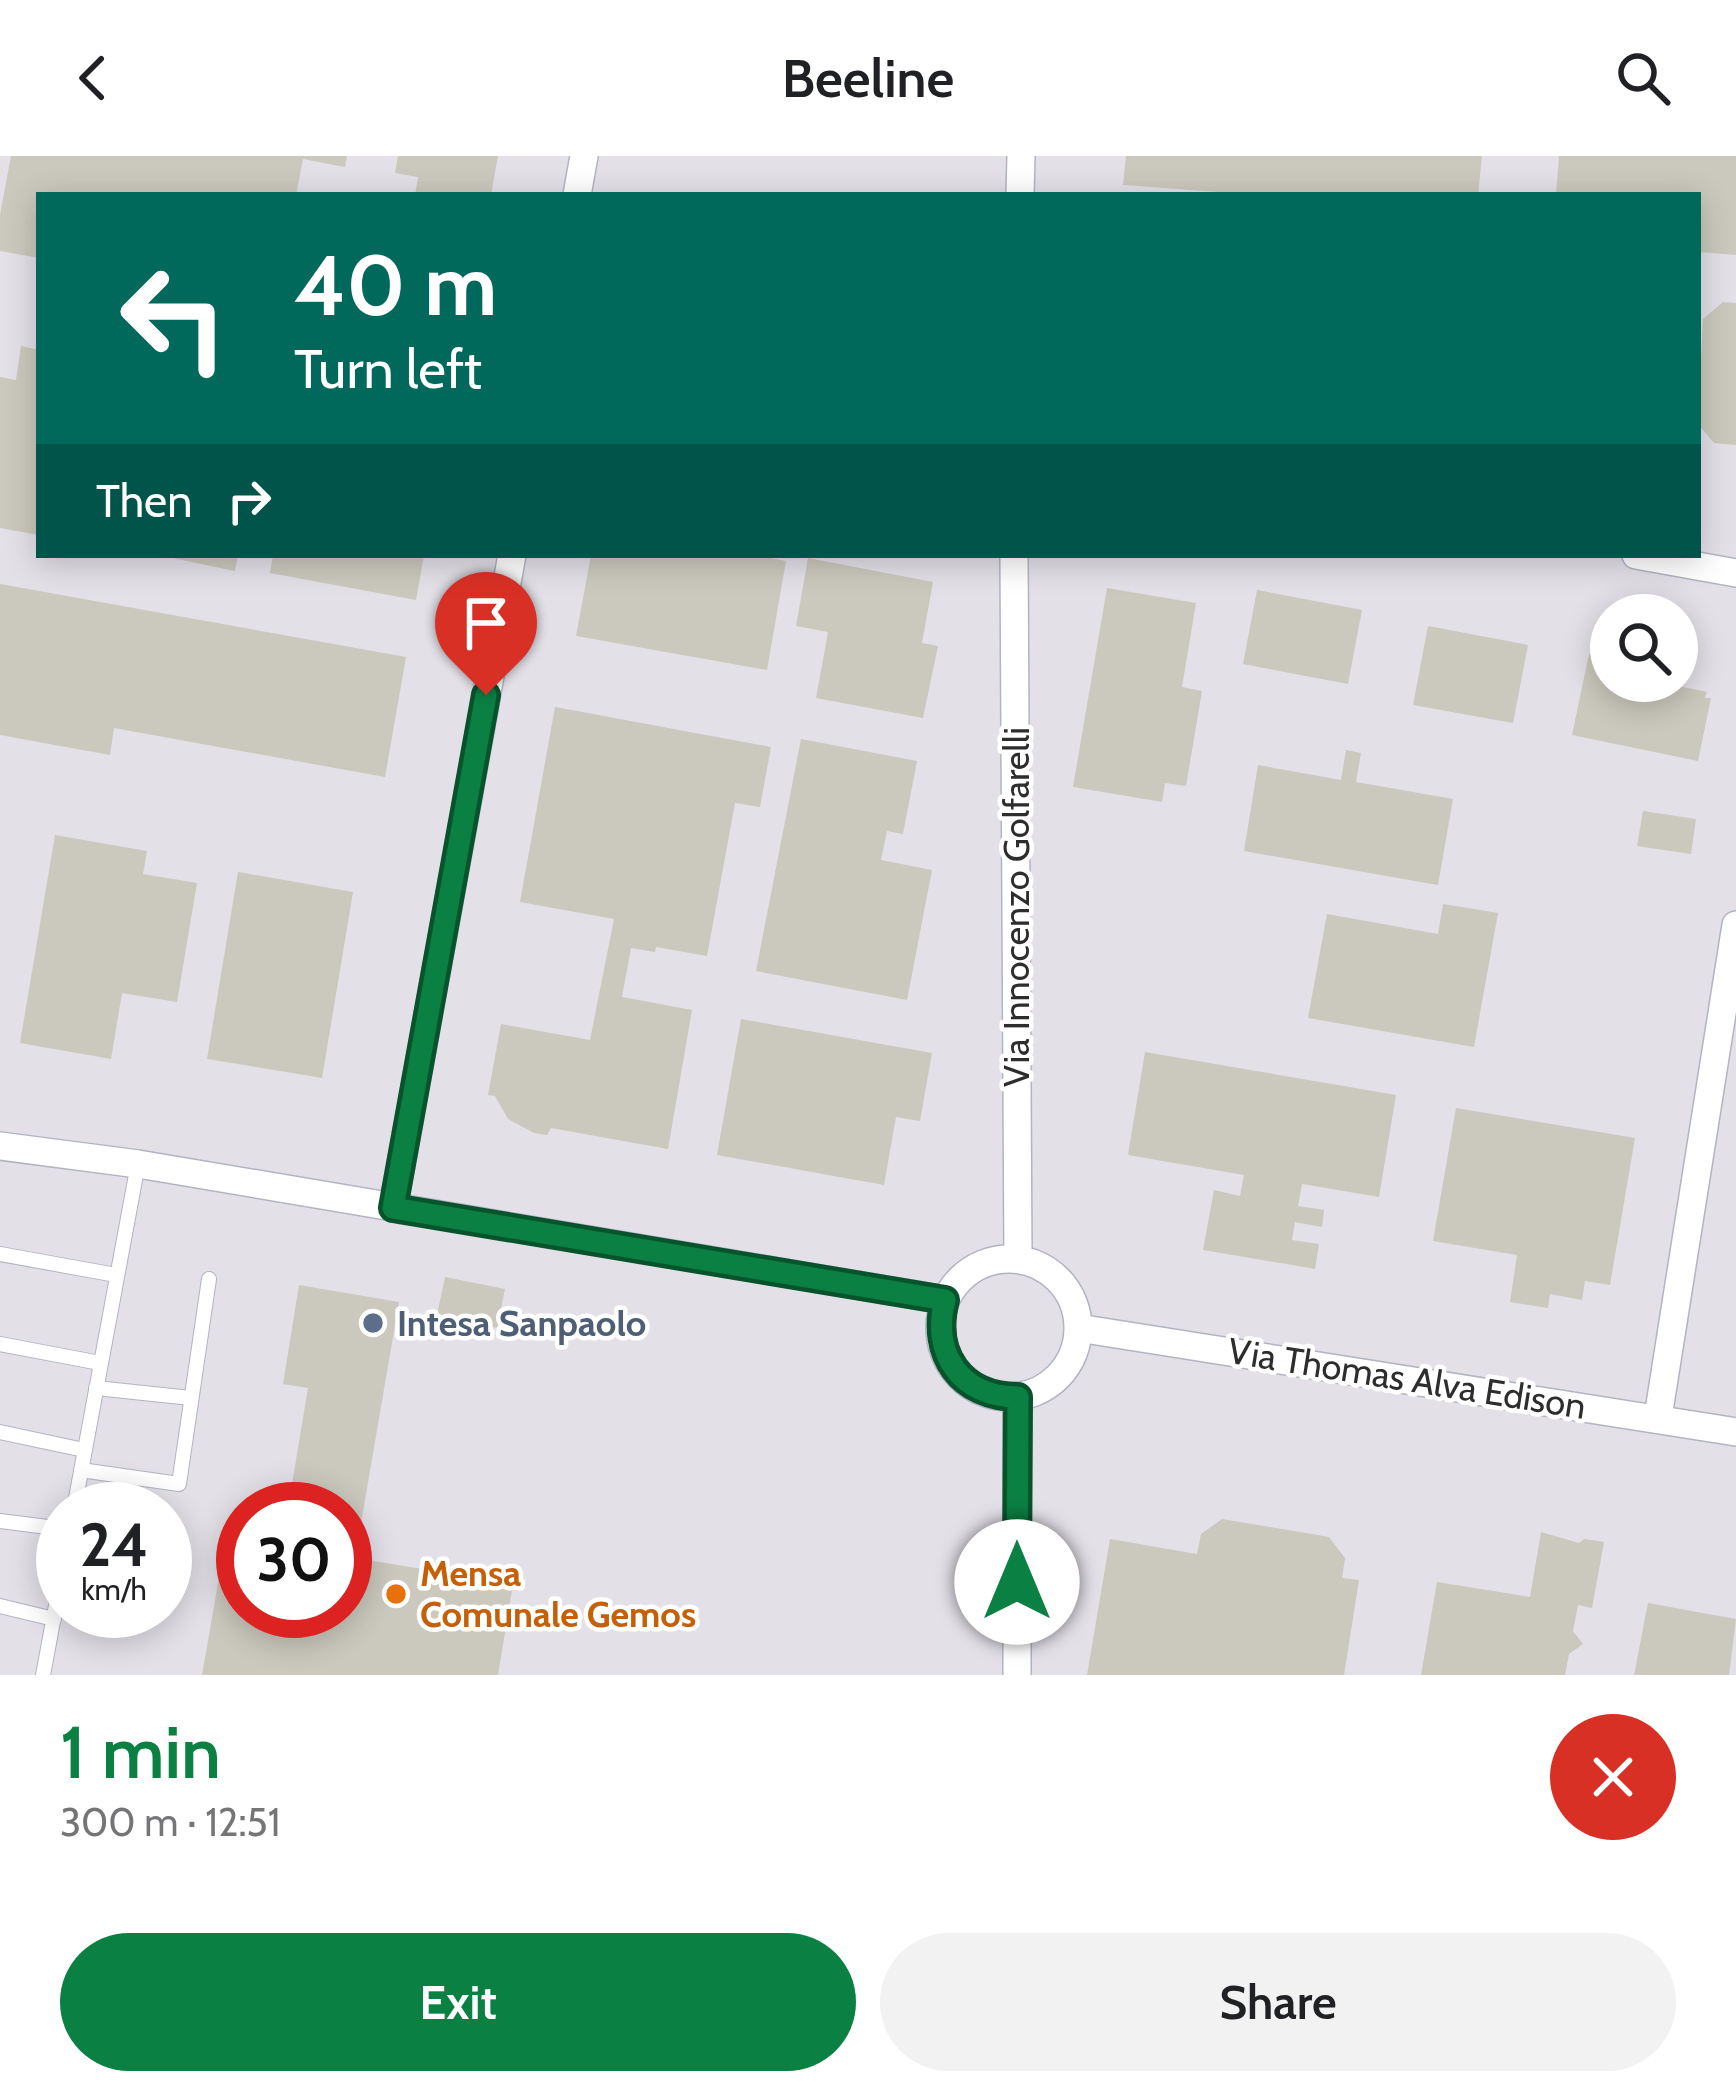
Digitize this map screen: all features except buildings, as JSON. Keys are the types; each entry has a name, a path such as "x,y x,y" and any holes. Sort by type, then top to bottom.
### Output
{"street":[{"path":"578,192 584,156"},
{"path":"1020,192 1021,156"},
{"path":"393,1208 511,558"},
{"name":"Via Innocenzo Golfarelli","path":"1014,558 1018,1259"},
{"path":"1653,558 1736,573"},
{"path":"1658,1417 1736,925"},
{"path":"0,1146 138,1164 945,1300"},
{"path":"996,1259 1018,1259 1054,1275 1067,1290 1078,1328 1076,1348 1054,1382 1018,1397 996,1397 960,1378 947,1361 940,1320 957,1281 996,1259"},
{"name":"Via Thomas Alva Edison","path":"1078,1328 1736,1432"},
{"path":"1017,1675 1018,1397"}],"lane":[{"path":"79,1482 138,1164"},
{"path":"0,1254 116,1275"},
{"path":"81,1469 179,1484 209,1279"},
{"path":"0,1344 100,1364"},
{"path":"96,1388 191,1398"},
{"path":"0,1432 85,1450"},
{"path":"0,1521 36,1526"},
{"path":"0,1606 36,1615"},
{"path":"44,1675 51,1638"}],"shaded area":[{"path":"0,156 1736,156 1736,1675 0,1675"}],"place":[{"name":"Intesa Sanpaolo","path":"373,1323"},
{"name":"Mensa Comunale Gemos","path":"396,1594"}],"route":[{"path":"486,695 393,1208 945,1300 940,1320 947,1361 977,1390 996,1397 1018,1397 1017,1582"}]}
